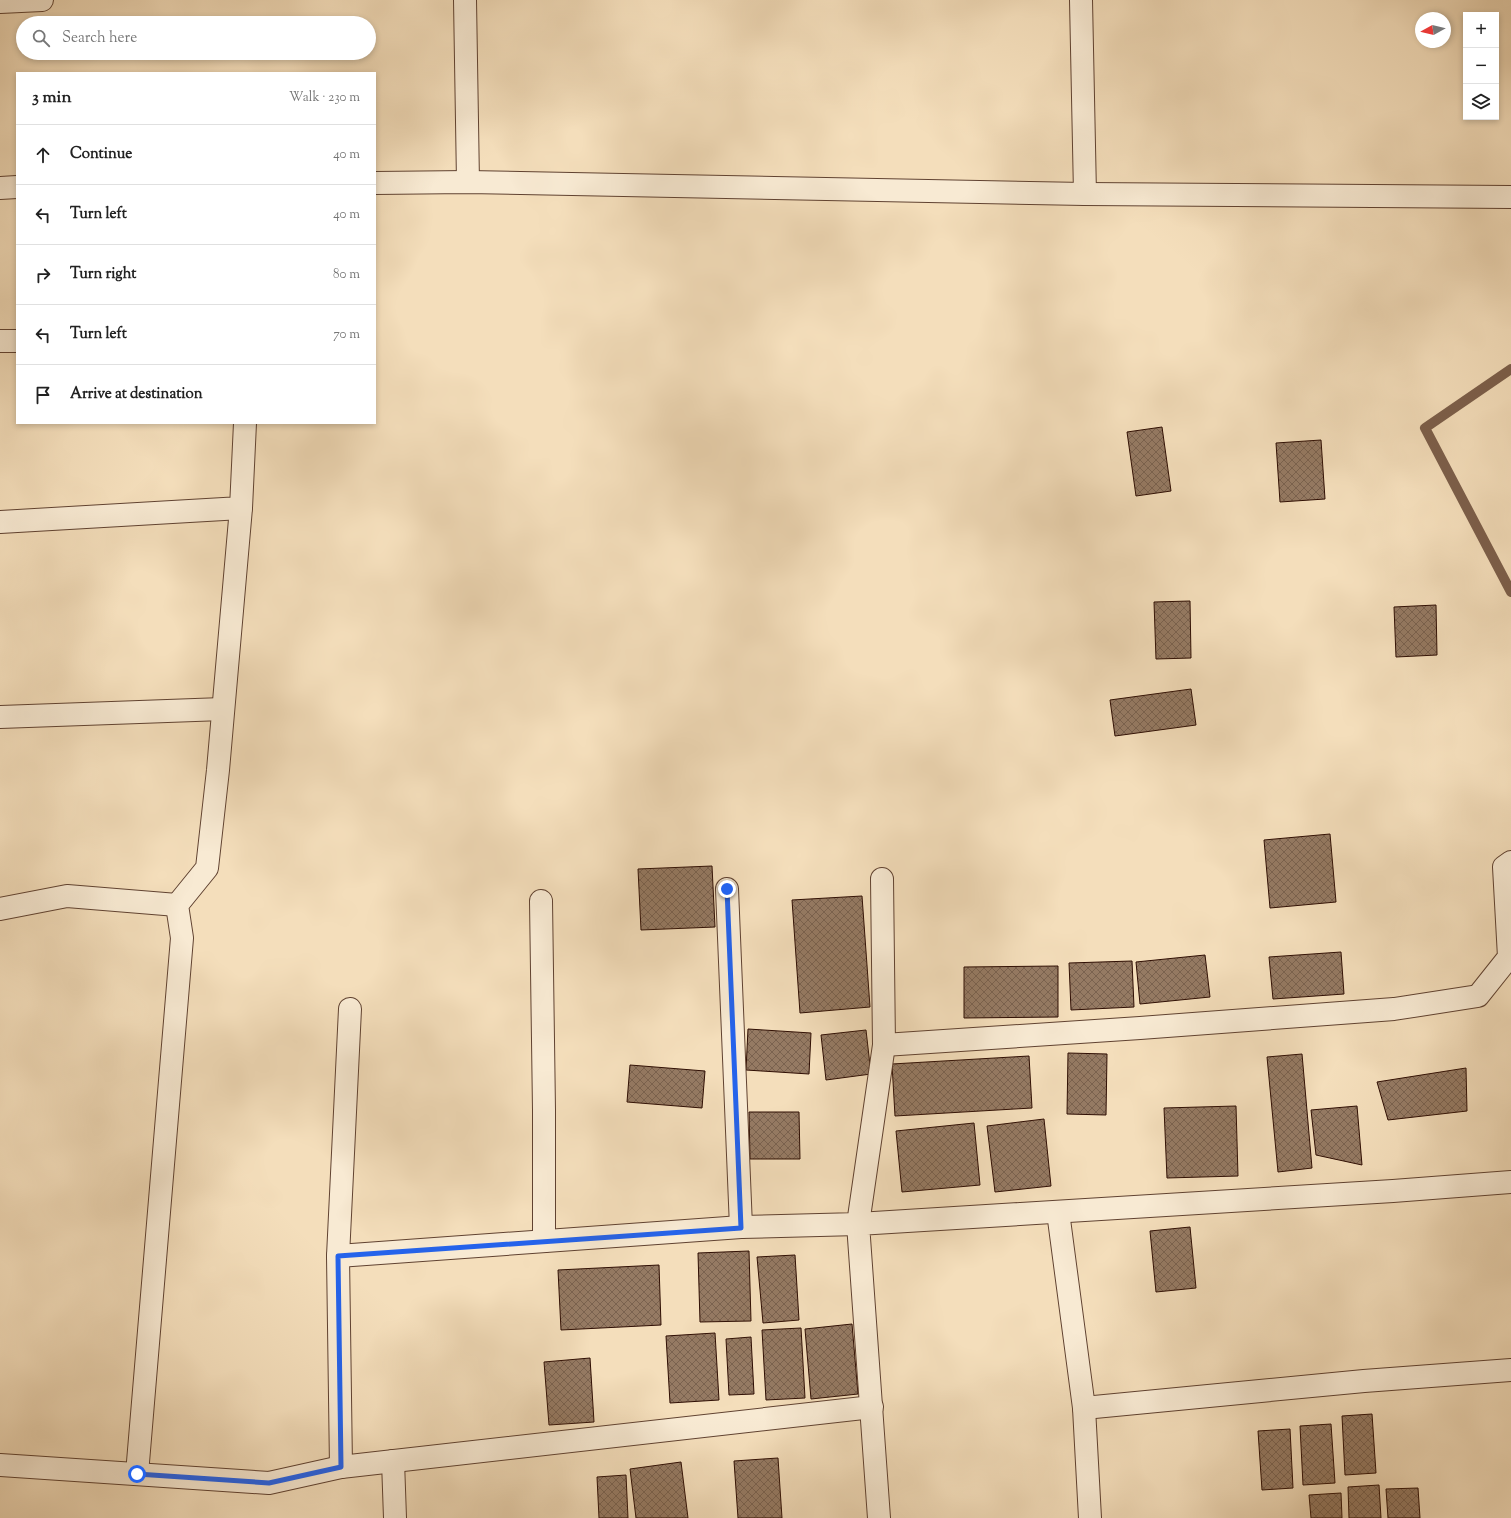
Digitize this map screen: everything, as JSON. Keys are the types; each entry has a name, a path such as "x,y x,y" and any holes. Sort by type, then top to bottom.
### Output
{"street":[{"path":"0,2 42,0"},
{"path":"465,0 468,182"},
{"path":"1081,0 1085,194"},
{"path":"376,183 468,182 1085,194 1511,197"},
{"path":"0,188 16,187"},
{"path":"0,341 16,341"},
{"path":"137,1474 182,938 177,905 207,868 218,770 241,508 245,424"},
{"path":"0,522 241,508"},
{"path":"0,717 223,709"},
{"path":"884,1045 1394,1009 1478,996 1509,957 1504,867 1511,862"},
{"path":"879,1518 858,1224 884,1045 882,879"},
{"path":"727,889 741,1228"},
{"path":"0,909 67,896 177,905"},
{"path":"541,901 544,1241"},
{"path":"341,1467 338,1256 350,1009"},
{"path":"338,1256 741,1228 858,1224 1394,1191 1511,1182"},
{"path":"1058,1212 1084,1408 1090,1518"},
{"path":"1084,1408 1364,1381 1511,1370"},
{"path":"0,1465 269,1483 341,1467 872,1407"},
{"path":"393,1461 395,1518"}],"building":[{"path":"1162,427 1171,491 1136,496 1127,432"},
{"path":"1321,440 1325,499 1280,502 1276,443"},
{"path":"1190,601 1191,658 1156,659 1154,602"},
{"path":"1436,605 1437,655 1396,657 1394,607"},
{"path":"1191,689 1196,725 1115,736 1110,700"},
{"path":"1330,834 1336,902 1270,908 1264,840"},
{"path":"712,866 715,927 641,930 638,869"},
{"path":"862,896 870,1007 800,1013 792,900"},
{"path":"1341,952 1344,994 1273,999 1269,957"},
{"path":"1205,955 1210,997 1140,1004 1136,962"},
{"path":"1132,961 1134,1007 1071,1010 1069,963"},
{"path":"1058,966 1058,1017 964,1018 964,967"},
{"path":"748,1029 811,1033 809,1074 746,1070"},
{"path":"866,1030 871,1074 826,1080 821,1035"},
{"path":"1068,1053 1107,1054 1106,1115 1067,1114"},
{"path":"1302,1054 1312,1168 1278,1172 1267,1057"},
{"path":"1029,1056 1032,1108 895,1116 892,1064"},
{"path":"630,1065 705,1071 702,1108 627,1102"},
{"path":"1466,1068 1467,1111 1388,1120 1377,1082"},
{"path":"1236,1106 1238,1176 1167,1178 1164,1108"},
{"path":"1357,1106 1362,1165 1316,1155 1311,1110"},
{"path":"749,1112 799,1112 800,1159 750,1159"},
{"path":"1044,1119 1051,1186 995,1192 987,1126"},
{"path":"974,1123 980,1185 902,1192 896,1131"},
{"path":"1190,1227 1196,1288 1156,1292 1150,1231"},
{"path":"749,1251 751,1321 700,1322 698,1253"},
{"path":"795,1255 799,1320 763,1323 757,1257"},
{"path":"659,1265 661,1325 561,1330 558,1270"},
{"path":"852,1324 858,1394 811,1399 805,1329"},
{"path":"801,1328 805,1398 766,1400 762,1330"},
{"path":"715,1333 719,1400 670,1403 666,1336"},
{"path":"751,1337 754,1394 729,1395 726,1339"},
{"path":"590,1358 594,1422 549,1425 544,1362"},
{"path":"1372,1414 1376,1473 1345,1475 1342,1416"},
{"path":"1331,1424 1335,1483 1303,1485 1300,1426"},
{"path":"1290,1429 1293,1488 1262,1490 1258,1431"},
{"path":"778,1458 782,1518 738,1518 734,1461"},
{"path":"681,1462 688,1518 636,1518 630,1469"},
{"path":"626,1475 628,1518 599,1518 597,1477"},
{"path":"1379,1485 1381,1518 1349,1518 1348,1487"},
{"path":"1418,1488 1420,1518 1388,1518 1386,1489"},
{"path":"1341,1493 1342,1518 1311,1518 1309,1495"}],"waterway":[{"path":"1511,369 1425,428 1511,592"}],"route":[{"path":"137,1474 269,1483 341,1467 338,1256 741,1228 727,889"}]}
